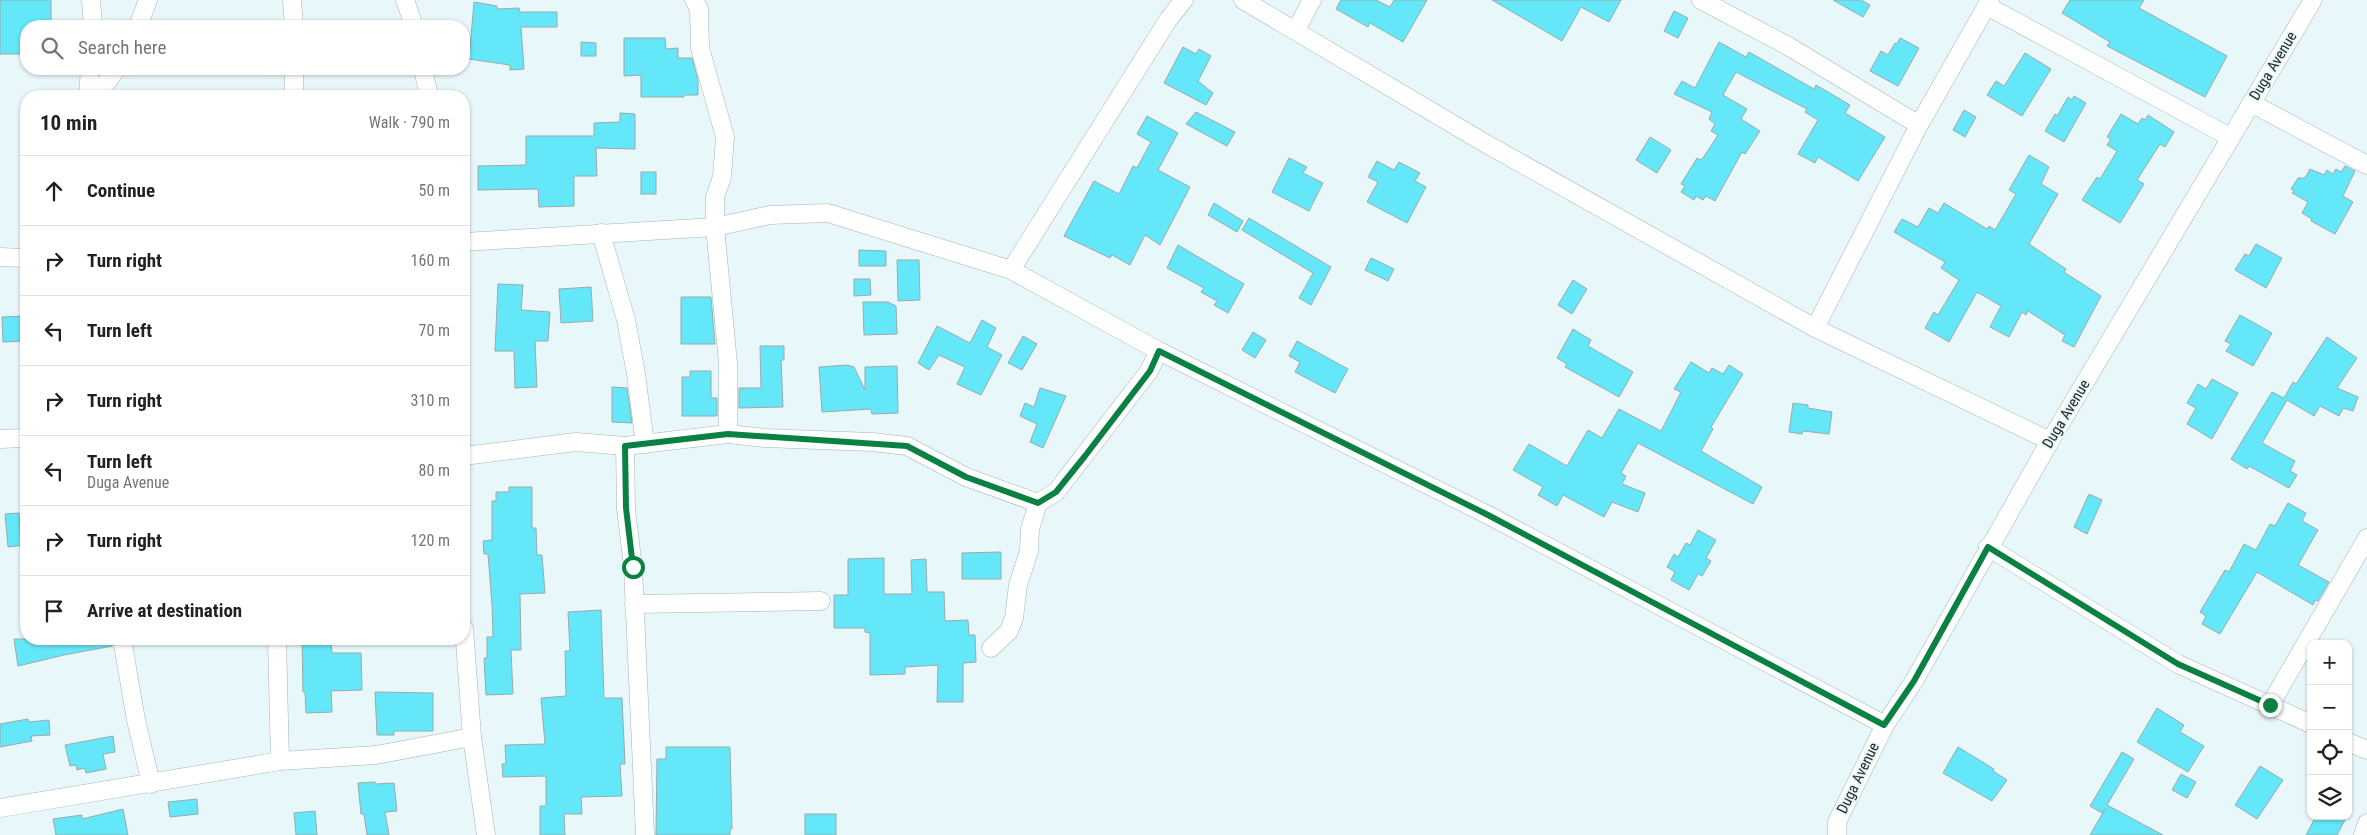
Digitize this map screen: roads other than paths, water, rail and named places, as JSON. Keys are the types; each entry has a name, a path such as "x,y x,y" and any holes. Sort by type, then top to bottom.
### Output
{"street":[{"path":"91,0 93,20"},
{"path":"140,20 148,0"},
{"path":"292,0 294,20"},
{"path":"405,0 412,20"},
{"path":"694,0 699,9 700,48 725,138 722,176 715,197 715,227 728,363 728,434"},
{"path":"1010,270 1168,20 1184,0"},
{"path":"1243,0 1483,142 1815,328 1956,398 2050,441"},
{"path":"1296,30 1312,0"},
{"path":"1701,0 1788,46 1919,126"},
{"name":"Duga Avenue","path":"1837,835 1837,822 1884,725 1914,681 1988,547 2050,441 2313,0"},
{"path":"1815,328 1919,126 1989,3 2230,137"},
{"path":"88,90 90,75"},
{"path":"96,90 108,81 112,75"},
{"path":"294,75 294,90"},
{"path":"424,75 428,90"},
{"path":"2251,103 2367,165"},
{"path":"470,242 715,227 770,215 828,213 1010,270 1159,351 1488,515 1884,725"},
{"path":"601,233 626,320 636,374 645,444"},
{"path":"0,257 20,258"},
{"path":"470,455 576,442 625,446 728,434 907,446 966,477 1038,503 1046,500 1062,485 1150,371 1159,351"},
{"path":"0,440 20,438"},
{"path":"625,446 626,508 633,567 645,835"},
{"path":"991,648 1009,631 1014,618 1018,585 1029,551 1030,529 1038,503"},
{"path":"2270,705 2367,538"},
{"path":"1988,547 2178,664 2307,722"},
{"path":"634,604 821,601"},
{"path":"123,645 136,720 150,784"},
{"path":"277,645 280,761"},
{"path":"465,645 472,737 486,835"},
{"path":"0,808 280,761 376,755 472,737"},
{"path":"2352,744 2367,750"},
{"path":"2363,835 2367,823"}]}
